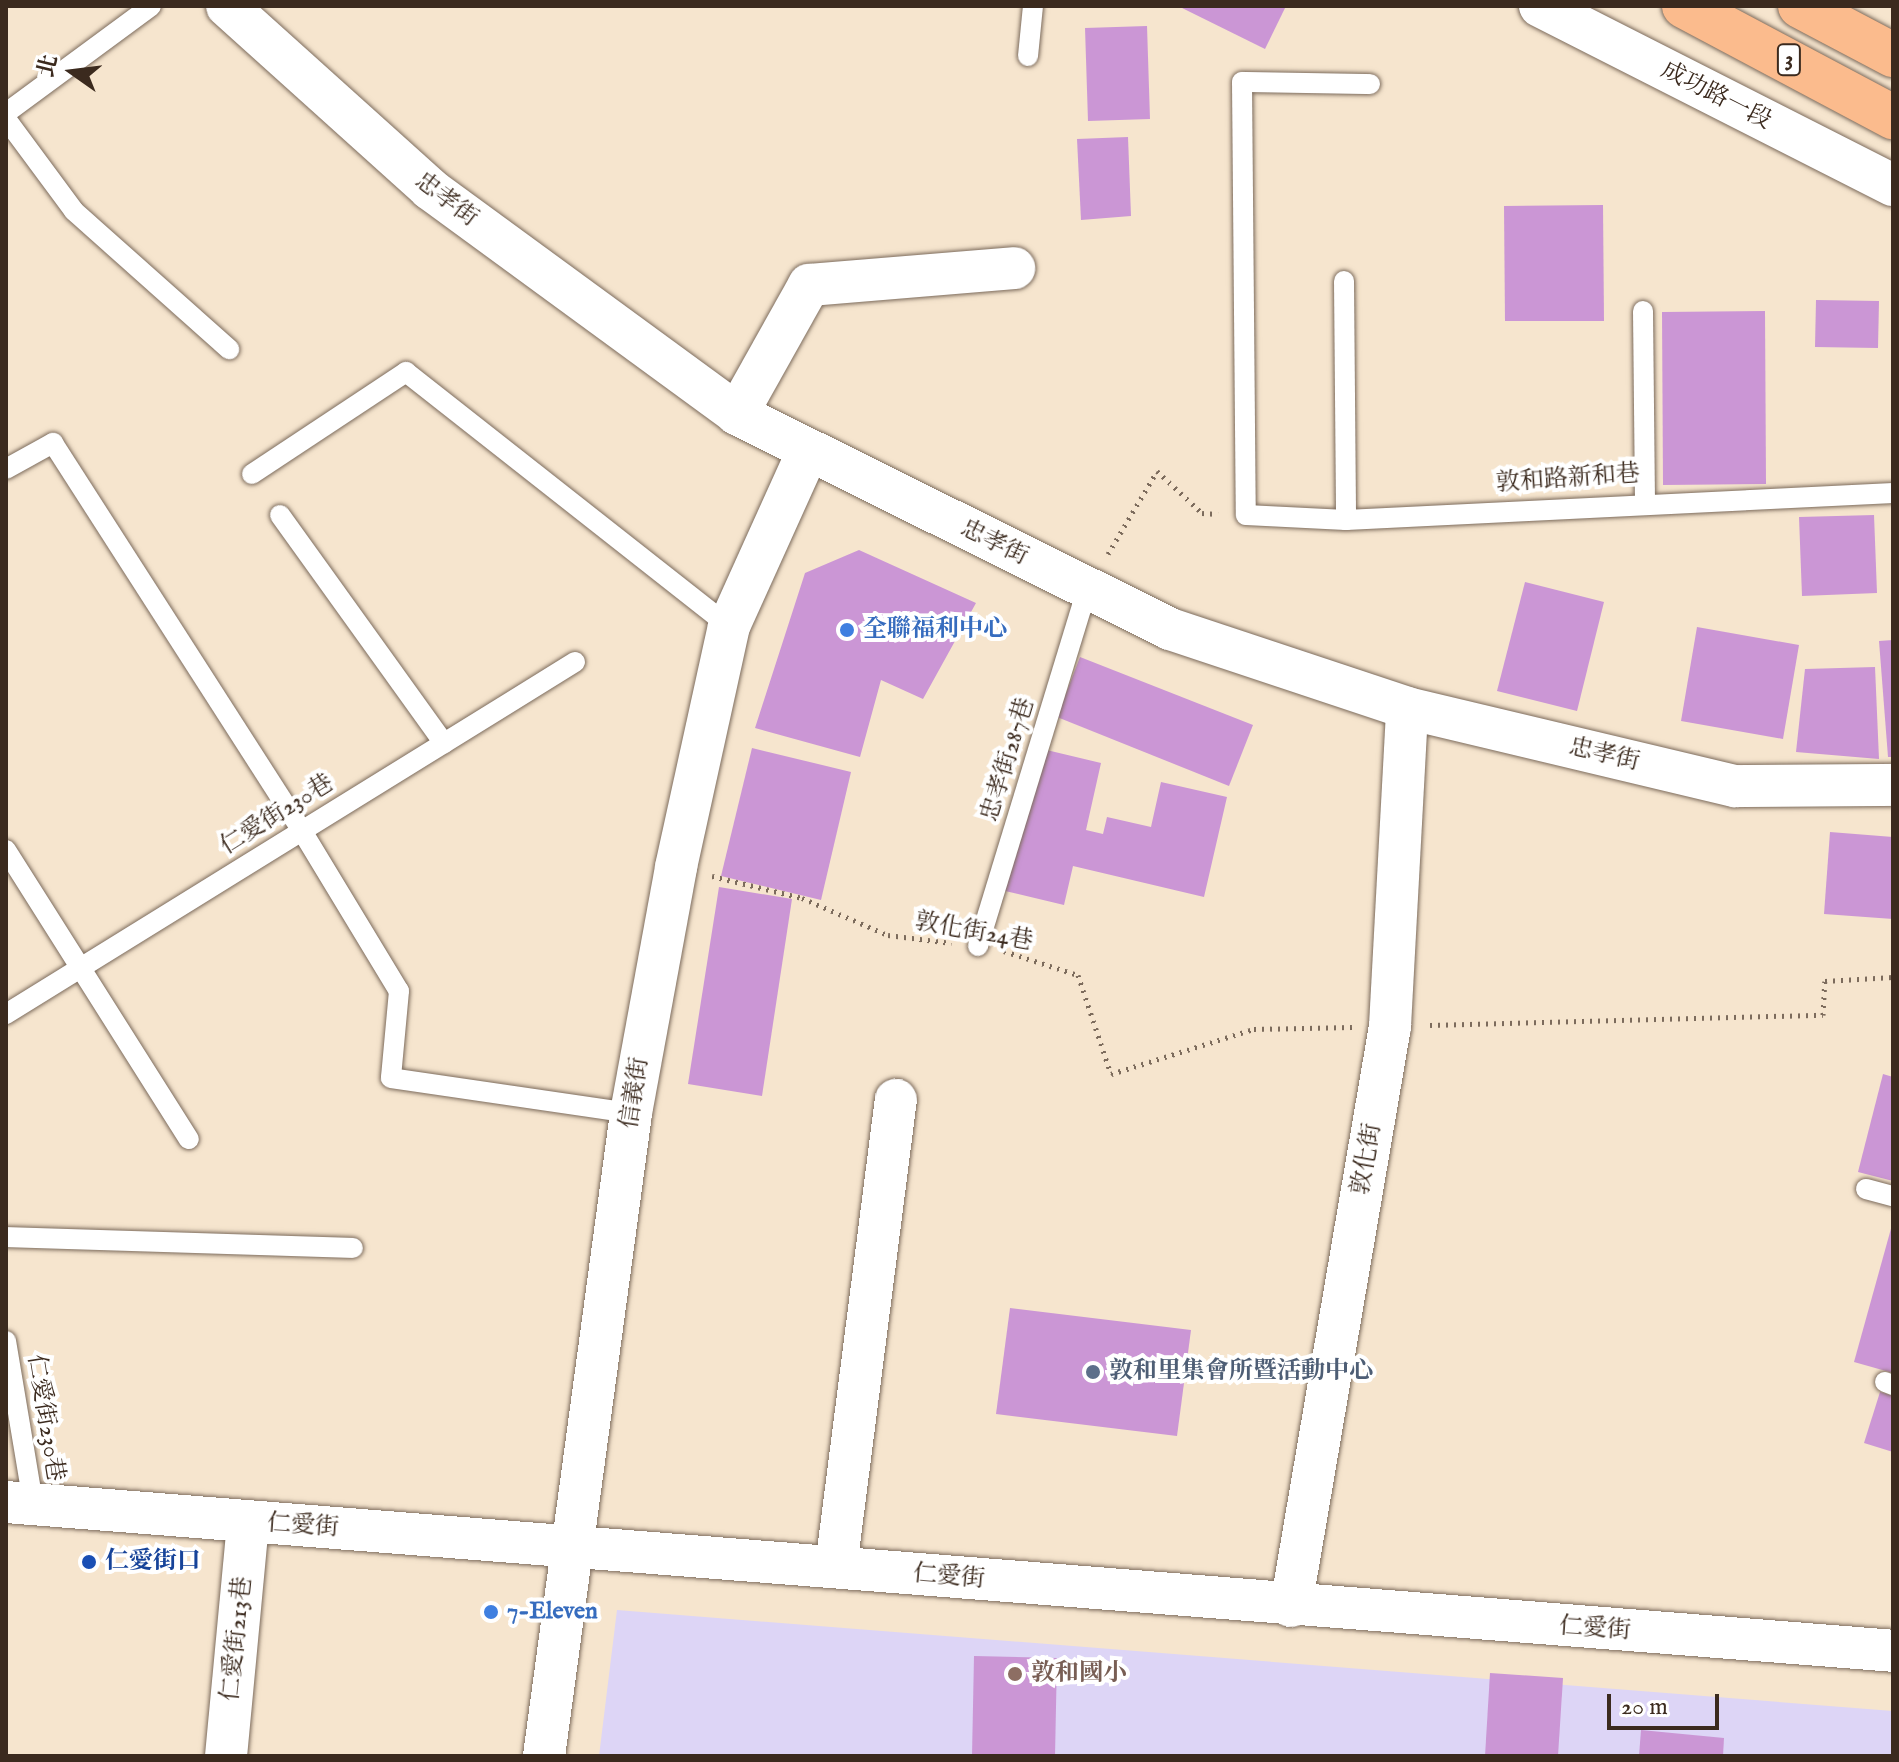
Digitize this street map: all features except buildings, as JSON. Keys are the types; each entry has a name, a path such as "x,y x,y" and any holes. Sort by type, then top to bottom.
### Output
{"main road":[{"name":"3","path":"1684,6 1893,117"},
{"name":"3","path":"1800,6 1893,55"}],"street":[{"name":"忠孝街","path":"227,6 430,189 737,414 1170,629 1407,708 1735,786 1893,785"},
{"name":"成功路一段","path":"1540,6 1893,185"},
{"path":"737,414 809,285 1014,268"},
{"name":"信義街","path":"544,1756 578,1545 631,1113 676,867 729,626 808,451"},
{"name":"敦化街","path":"1291,1606 1390,1026 1407,708"},
{"path":"836,1567 896,1100"},
{"name":"仁愛街","path":"19,1502 578,1545 1291,1606 1893,1651"},
{"name":"仁愛街213巷","path":"226,1756 248,1522"}],"lane":[{"path":"6,113 151,6"},
{"path":"1028,56 1033,6"},
{"path":"1246,515 1242,82 1370,84"},
{"path":"6,119 74,211 229,349"},
{"path":"1344,281 1346,520"},
{"path":"1643,311 1645,500"},
{"path":"252,474 406,372 729,626"},
{"path":"6,469 53,443 302,831 399,991 391,1078 631,1113"},
{"name":"敦和路新和巷","path":"1246,515 1346,520 1645,500 1893,493"},
{"path":"280,515 444,743"},
{"name":"忠孝街287巷","path":"978,946 1087,589"},
{"name":"仁愛街230巷","path":"6,1014 78,966 575,662"},
{"path":"6,850 189,1139"},
{"path":"1866,1189 1893,1196"},
{"path":"6,1237 353,1248"},
{"name":"仁愛街230巷","path":"6,1341 19,1502"}],"path":[{"path":"1087,589 1157,471 1202,513 1246,515"},
{"name":"敦化街24巷","path":"676,867 802,898 888,935 978,946 1078,975 1111,1074 1254,1029 1823,1015 1825,981 1893,977"}],"shaded area":[{"name":"敦和國小","path":"617,1610 1893,1711 1893,1756 599,1756"}],"place":[{"name":"全聯福利中心","path":"847,630"},
{"name":"敦和里集會所暨活動中心","path":"1093,1372"},
{"name":"仁愛街口","path":"89,1562"},
{"name":"7-Eleven","path":"491,1612"},
{"name":"敦和國小","path":"1015,1674"}]}
